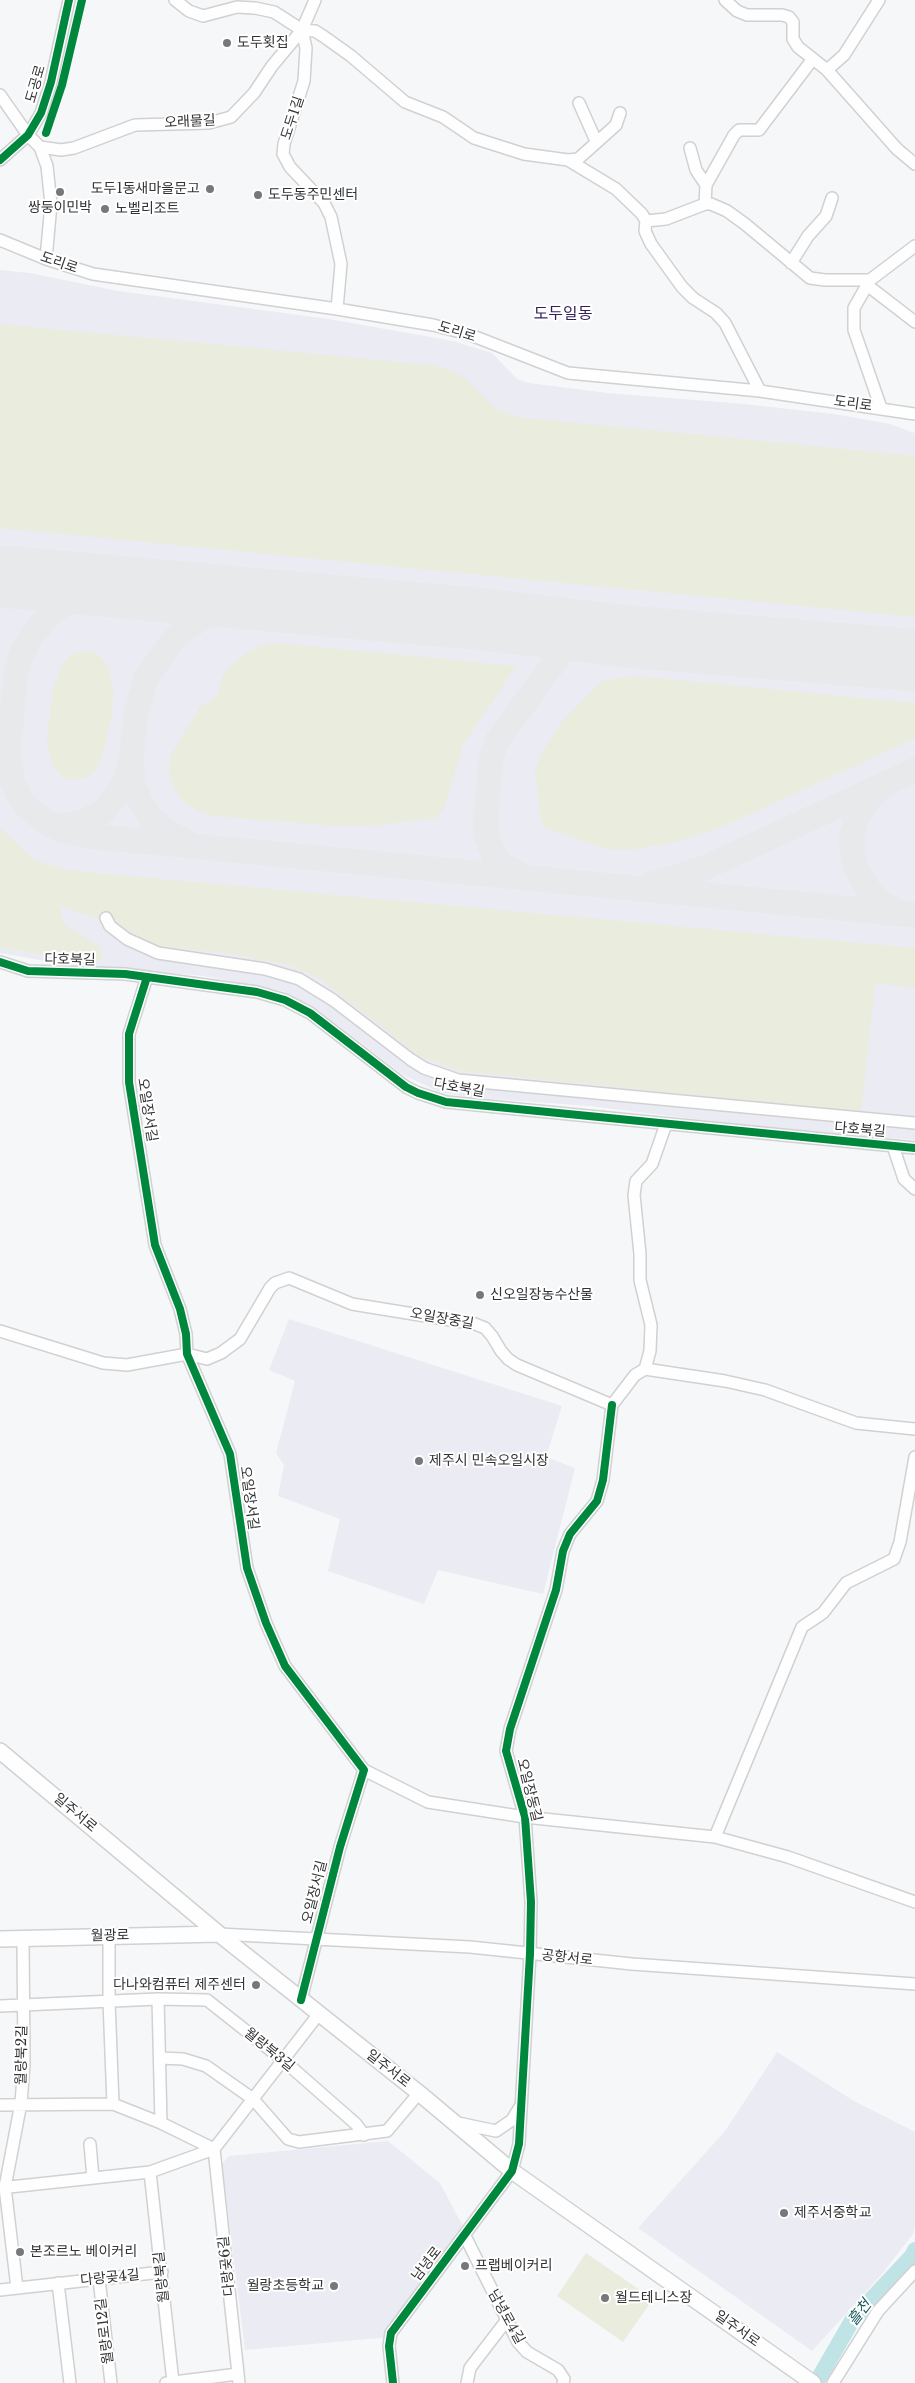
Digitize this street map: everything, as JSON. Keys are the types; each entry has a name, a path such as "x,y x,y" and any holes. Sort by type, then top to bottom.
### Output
{"main road":[{"name":"일주서로","path":"0,1750 219,1934 318,2015 419,2093 512,2171 813,2383"},
{"name":"월광로","path":"0,1939 219,1934"}],"street":[{"name":"도공로","path":"0,160 35,127 47,97 69,0"},
{"path":"175,0 189,11 203,16 238,3 267,10 302,30 315,31 351,56 405,102 443,117 474,138 524,154 568,160 578,159 616,125 620,113"},
{"name":"오래물길","path":"40,147 61,150 74,148 135,125 209,123 230,117 260,85 272,66 302,30 316,0"},
{"path":"725,0 737,11 747,15 782,15 789,17 793,22 793,39 812,60 827,70 897,149 915,164"},
{"path":"827,70 844,55 879,0"},
{"name":"도두1길","path":"302,30 306,48 304,81 284,144 283,154 290,167 324,203 331,217 341,264 337,309"},
{"path":"705,204 706,185 734,135 739,130 759,130 812,60"},
{"path":"0,95 28,135 40,147 47,166 51,191 46,259"},
{"path":"578,103 596,141"},
{"path":"690,148 696,170 706,185"},
{"path":"568,160 616,189 646,221 646,231 660,258 682,287 716,313 725,323 760,391"},
{"path":"791,263 808,236 826,216 832,198"},
{"path":"646,221 666,219 705,204 727,211 810,278 868,282 915,322"},
{"name":"도리로","path":"0,240 46,259 94,274 144,283 337,309 433,325 468,334 568,372 760,391 915,414"},
{"path":"881,408 854,330 854,308 868,282 915,246"},
{"path":"106,918 110,926 127,940 158,953 265,969 299,979 333,1000 424,1068 458,1080 915,1123"},
{"name":"다호북길","path":"0,962 36,972 125,974 257,992 286,1000 310,1013 406,1087 446,1102 915,1148"},
{"name":"오일장서길","path":"147,977 130,1034 129,1082 155,1245 180,1309 186,1334 186,1354 230,1454 247,1568 266,1623 285,1666 364,1770 340,1847 301,2000"},
{"path":"612,1405 635,1376 645,1369 650,1351 651,1325 640,1280 640,1254 634,1195 636,1181 652,1164 666,1124"},
{"path":"893,1146 904,1179 915,1189"},
{"name":"오일장중길","path":"0,1331 103,1363 127,1365 186,1354 207,1359 230,1348 240,1339 270,1288 275,1283 290,1278 352,1304 475,1324 488,1332 508,1359 517,1366 612,1405"},
{"path":"645,1369 765,1390 856,1423 915,1429"},
{"name":"오일장동길","path":"512,2171 519,2144 530,1954 531,1902 525,1817 506,1751 510,1729 556,1590 563,1551 570,1534 597,1501 603,1480 612,1405"},
{"path":"715,1837 802,1627 823,1613 846,1584 894,1559 900,1542 915,1457"},
{"path":"364,1770 428,1802 525,1817 715,1837 788,1857 915,1902"},
{"name":"공항서로","path":"219,1934 470,1947 632,1964 915,1984"},
{"path":"109,1936 109,2002 113,2104 161,2122 214,2149"},
{"name":"월랑북2길","path":"2,2188 21,2103 24,2064 23,1938"},
{"path":"158,1999 161,2122"},
{"name":"월랑북3길","path":"109,2002 158,1999 207,2000 283,2060 356,2124 364,2135"},
{"name":"월랑북2길","path":"23,2006 109,2002"},
{"path":"0,2006 23,2006"},
{"path":"17,2288 2,2188 150,2172 214,2149 318,2015"},
{"path":"160,2058 183,2060 206,2066 253,2099 288,2139 299,2142 387,2131 419,2093"},
{"name":"월랑북2길","path":"0,2105 21,2103 113,2104"},
{"path":"453,2121 479,2130 496,2131 512,2120 521,2106"},
{"path":"90,2144 93,2178"},
{"name":"다랑곶6길","path":"214,2149 239,2379"},
{"name":"남녕로","path":"393,2383 389,2346 391,2332 512,2171"},
{"name":"월랑북길","path":"150,2172 162,2272 169,2383"},
{"name":"남녕로4길","path":"465,2236 518,2342 527,2352 558,2370 564,2378 563,2383"},
{"path":"833,2383 878,2312 915,2271"},
{"name":"다랑곶4길","path":"0,2290 162,2272"},
{"name":"월랑로12길","path":"99,2279 112,2383"},
{"path":"58,2283 70,2383"},
{"path":"467,2383 470,2368 506,2321"},
{"path":"169,2383 239,2379"}],"shaded area":[{"path":"0,270 30,273 118,291 329,319 453,341 492,353 517,379 529,383 608,393 744,404 834,414 890,424 915,433 915,1140 789,1131 590,1106 467,1097 439,1092 402,1074 319,1011 283,991 204,976 56,963 0,953"},
{"path":"0,324 431,365 464,377 496,409 518,417 915,456 915,617 0,528"},
{"path":"278,643 516,666 463,745 443,810 436,818 379,825 333,826 215,816 200,812 184,802 174,788 169,771 171,755 200,707 210,702 219,693 222,678 231,665 251,650 263,645"},
{"path":"88,651 97,654 109,667 113,691 112,712 103,755 95,771 88,777 72,780 64,778 53,766 47,741 49,721 53,689 62,665 72,654"},
{"path":"634,676 915,703 915,738 722,827 680,841 631,850 606,849 548,829 542,825 535,770 543,751 562,722 602,681"},
{"path":"0,828 34,860 63,869 915,948 915,988 875,983 861,1112 461,1071 420,1056 319,978 289,965 227,953 155,946 122,926 60,906 63,924 99,946 103,960 63,958 0,947"},
{"name":"제주시 민속오일시장","path":"289,1319 562,1406 546,1457 575,1468 543,1594 438,1570 424,1604 328,1571 340,1519 278,1496 284,1465 276,1453 295,1381 269,1370"},
{"name":"제주서중학교","path":"777,2052 854,2101 915,2132 915,2227 913,2234 882,2274 812,2351 638,2228 725,2131"},
{"name":"월랑초등학교","path":"388,2141 440,2183 468,2236 391,2337 245,2350 222,2164 229,2156"},
{"name":"월드테니스장","path":"586,2253 653,2299 623,2342 557,2296"}],"waterway":[{"name":"흘천","path":"816,2383 853,2319 912,2256 915,2250"}],"taxiway":[{"path":"115,588 77,597 53,611 32,635 21,655 16,671 8,754 13,782 20,798 28,808 46,822 62,830 87,836 915,915"},
{"path":"187,842 170,834 151,818 140,801 133,782 131,762 136,712 146,678 182,631 209,614 239,604 283,601"},
{"path":"523,876 503,865 493,853 485,827 491,760 497,741 562,652 586,639 633,637"},
{"path":"59,826 83,822 103,812 123,786 131,762"},
{"path":"652,884 702,869 915,770"},
{"path":"879,790 867,802 857,818 852,834 852,852 855,866 868,889 881,902 898,912"}],"runway":[{"path":"7,577 480,619 633,637 915,660"}],"cycle path":[{"path":"0,160 28,135 41,113 51,82 69,0"},
{"path":"46,133 62,85 82,0"},
{"path":"0,962 28,971 125,974 257,992 285,1000 310,1013 406,1087 446,1102 915,1148"},
{"path":"147,977 129,1034 129,1082 155,1245 180,1309 186,1334 187,1354 230,1454 247,1568 266,1623 285,1666 364,1770 340,1847 301,2000"},
{"path":"393,2383 389,2346 391,2333 512,2171 519,2144 530,1954 531,1902 525,1817 506,1751 510,1729 556,1590 563,1551 570,1534 597,1501 603,1480 612,1405"}],"place":[{"name":"도두횟집","path":"227,43"},
{"name":"도두1동새마을문고","path":"210,189"},
{"name":"쌍둥이민박","path":"60,192"},
{"name":"도두동주민센터","path":"258,195"},
{"name":"노벨리조트","path":"105,209"},
{"name":"신오일장농수산물","path":"480,1295"},
{"name":"제주시 민속오일시장","path":"419,1461"},
{"name":"다나와컴퓨터 제주센터","path":"256,1985"},
{"name":"제주서중학교","path":"784,2213"},
{"name":"본조르노 베이커리","path":"20,2252"},
{"name":"프랩베이커리","path":"465,2266"},
{"name":"월랑초등학교","path":"334,2286"},
{"name":"월드테니스장","path":"605,2298"}],"district":[{"name":"도두일동","path":"563,314"}]}
